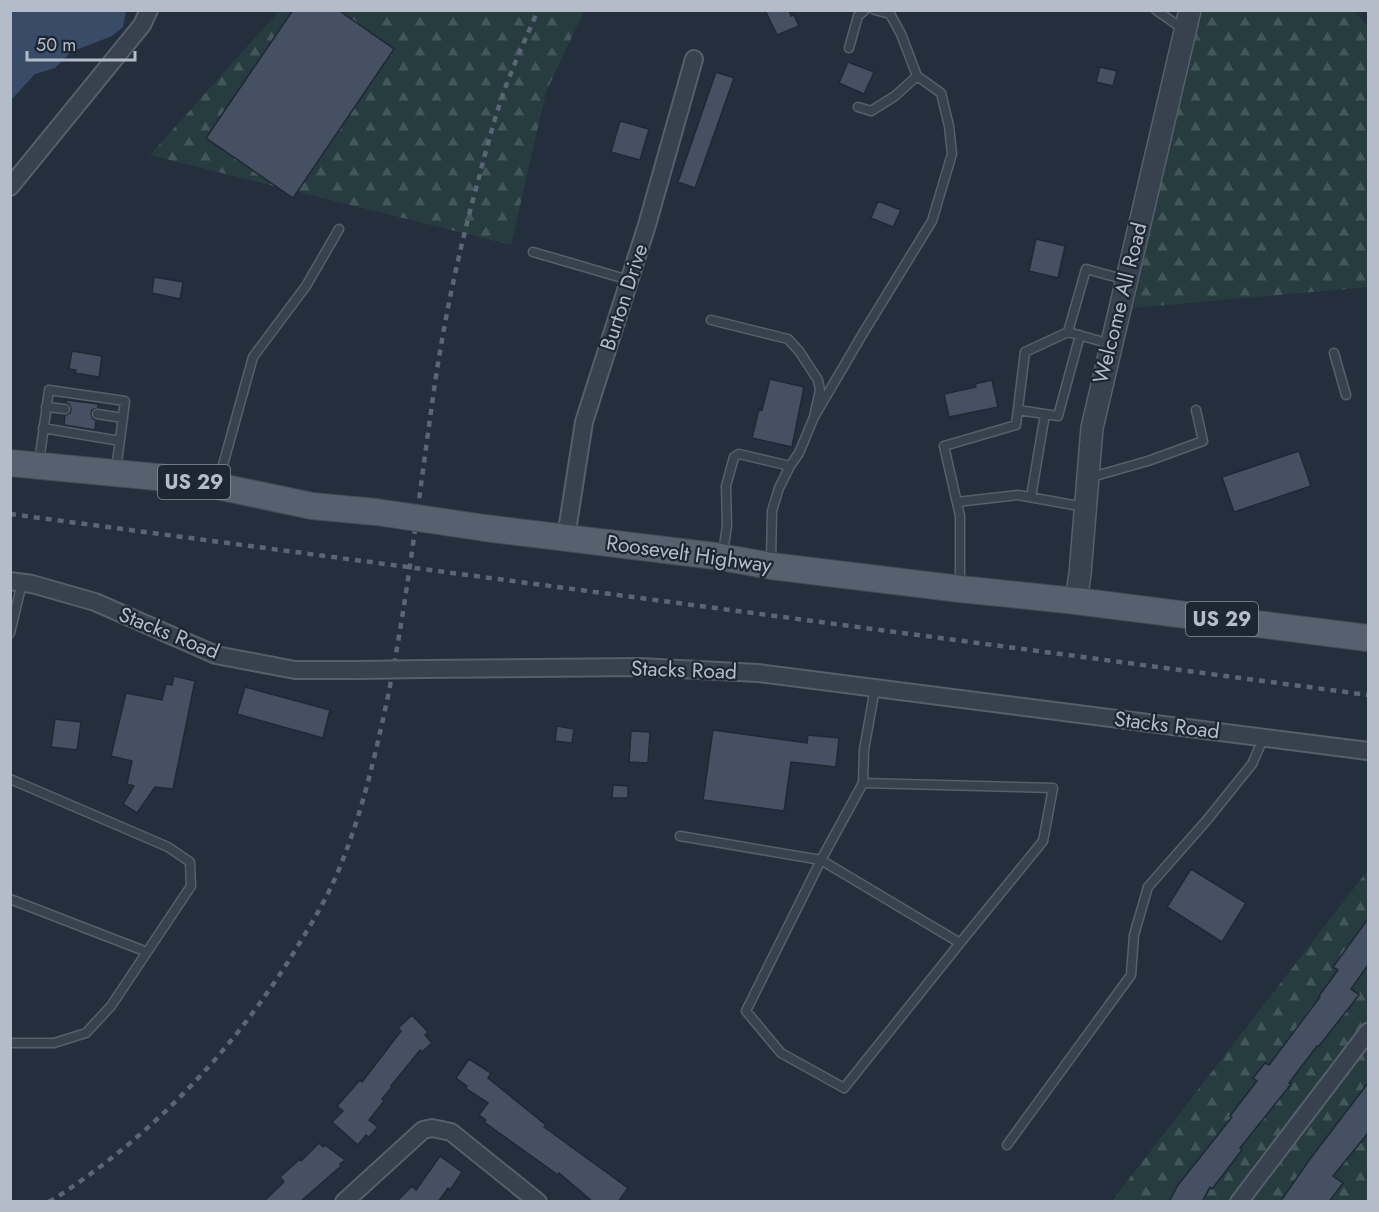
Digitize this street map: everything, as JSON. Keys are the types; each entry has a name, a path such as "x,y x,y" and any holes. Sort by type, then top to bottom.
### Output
{"main road":[{"name":"Roosevelt Highway","path":"10,463 188,480 312,506 376,512 771,566 1368,638"}],"street":[{"path":"10,188 142,25 149,10"},
{"name":"Welcome All Road","path":"1076,601 1092,428 1100,386 1112,344 1188,21"},
{"name":"Burton Drive","path":"566,537 584,422 647,225 694,59"},
{"name":"Stacks Road","path":"16,582 95,602 216,655 295,670 640,667 758,673 1368,751"},
{"path":"1239,1202 1368,1032"},
{"path":"344,1202 423,1130 432,1128 451,1132 538,1202"}],"lane":[{"path":"849,48 858,16 865,10"},
{"path":"771,566 772,511 779,488 790,465 799,453 814,417 932,221 952,154 949,126 941,93 917,76 902,34 890,15 874,10"},
{"path":"1156,10 1188,21"},
{"path":"858,107 871,111 895,96 917,76"},
{"path":"217,486 253,357 306,286 339,229"},
{"path":"533,252 630,280"},
{"path":"1068,332 1086,269 1127,280"},
{"path":"711,320 788,339 818,380 820,390 814,417"},
{"path":"960,589 960,516 944,446 1016,425 1025,352 1068,332 1112,344"},
{"path":"1018,410 1058,416 1080,335"},
{"path":"1334,353 1346,394"},
{"path":"38,466 49,390 125,401 116,473"},
{"path":"46,407 65,409"},
{"path":"1087,478 1148,461 1203,441 1196,410"},
{"path":"97,414 123,418"},
{"path":"1031,497 1046,414"},
{"path":"44,428 120,441"},
{"path":"723,558 727,525 726,486 734,457 739,454 790,465"},
{"path":"957,502 1018,495 1085,507"},
{"path":"10,633 16,582"},
{"path":"863,783 1053,788 1042,841 844,1088 781,1053 746,1011 821,860 863,783 864,750 875,688"},
{"path":"1007,1145 1131,975 1134,935 1148,887 1252,764 1264,737"},
{"path":"10,779 168,847 190,862 191,886 111,1006 86,1033 54,1043 10,1043"},
{"path":"680,836 821,860 960,943"},
{"path":"10,899 147,952"}],"green space":[{"path":"279,11 584,11 546,92 511,245 150,155"},
{"path":"1199,11 1354,11 1368,27 1368,287 1134,308 1173,87"},
{"path":"1368,870 1368,1201 1112,1201"}],"water":[{"path":"11,10 126,11 123,27 112,36 71,52 55,68 35,74 11,100"}],"building":[{"path":"293,10 338,10 394,49 293,198 206,138"},
{"path":"765,10 789,10 799,26 777,35"},
{"path":"848,62 874,72 864,94 839,83"},
{"path":"1100,67 1117,71 1113,86 1096,82"},
{"path":"716,72 734,78 695,188 678,182"},
{"path":"620,121 649,129 640,160 611,152"},
{"path":"878,201 901,210 893,227 871,218"},
{"path":"1036,239 1065,246 1058,278 1029,271"},
{"path":"154,277 183,282 180,299 152,293"},
{"path":"72,351 102,356 99,377 75,373 76,370 69,369"},
{"path":"770,379 804,387 792,447 752,438"},
{"path":"992,380 998,407 949,417 944,394 976,387 975,384"},
{"path":"66,400 98,404 98,408 92,410 91,414 96,420 95,430 64,425 65,415 70,413 71,409"},
{"path":"1299,451 1311,486 1234,512 1222,477"},
{"path":"174,676 195,681 173,789 155,787 137,813 123,804 134,786 127,784 132,761 111,756 126,693 162,700 166,684 172,685"},
{"path":"245,687 330,710 323,738 237,714"},
{"path":"55,719 81,722 77,750 51,747"},
{"path":"557,726 574,729 572,743 555,741"},
{"path":"713,730 807,743 808,735 839,738 836,767 791,762 784,811 703,800"},
{"path":"631,731 650,732 648,763 629,762"},
{"path":"613,785 628,786 628,798 612,798"},
{"path":"1191,869 1246,903 1222,942 1167,907"},
{"path":"1368,919 1368,965 1351,989 1359,995 1317,1046 1212,1189 1210,1187 1202,1202 1169,1202 1178,1185 1232,1117 1230,1116 1257,1081 1253,1078 1265,1063 1269,1065 1320,997 1338,970 1333,967"},
{"path":"412,1015 428,1032 425,1035 432,1043 422,1052 420,1050 391,1086 382,1099 384,1101 369,1120 378,1127 369,1137 366,1135 358,1145 332,1122 343,1111 337,1106 360,1080 362,1082 401,1031 398,1028"},
{"path":"469,1059 491,1073 488,1078 546,1125 544,1127 628,1188 618,1202 593,1202 559,1173 558,1175 484,1122 486,1120 479,1115 488,1103 465,1088 467,1086 456,1078"},
{"path":"1368,1083 1368,1133 1333,1176 1343,1183 1329,1202 1280,1202 1310,1159"},
{"path":"319,1143 345,1160 340,1164 341,1166 300,1202 263,1202 284,1182 280,1177"},
{"path":"440,1156 462,1172 450,1190 448,1188 438,1202 396,1202 412,1186 416,1190"}],"railway":[{"path":"49,1202 124,1148 191,1086 222,1051 278,978 316,915 346,853 372,767 387,701 407,585 438,364 458,259 500,103 538,10"},
{"path":"10,514 1368,695"}]}
